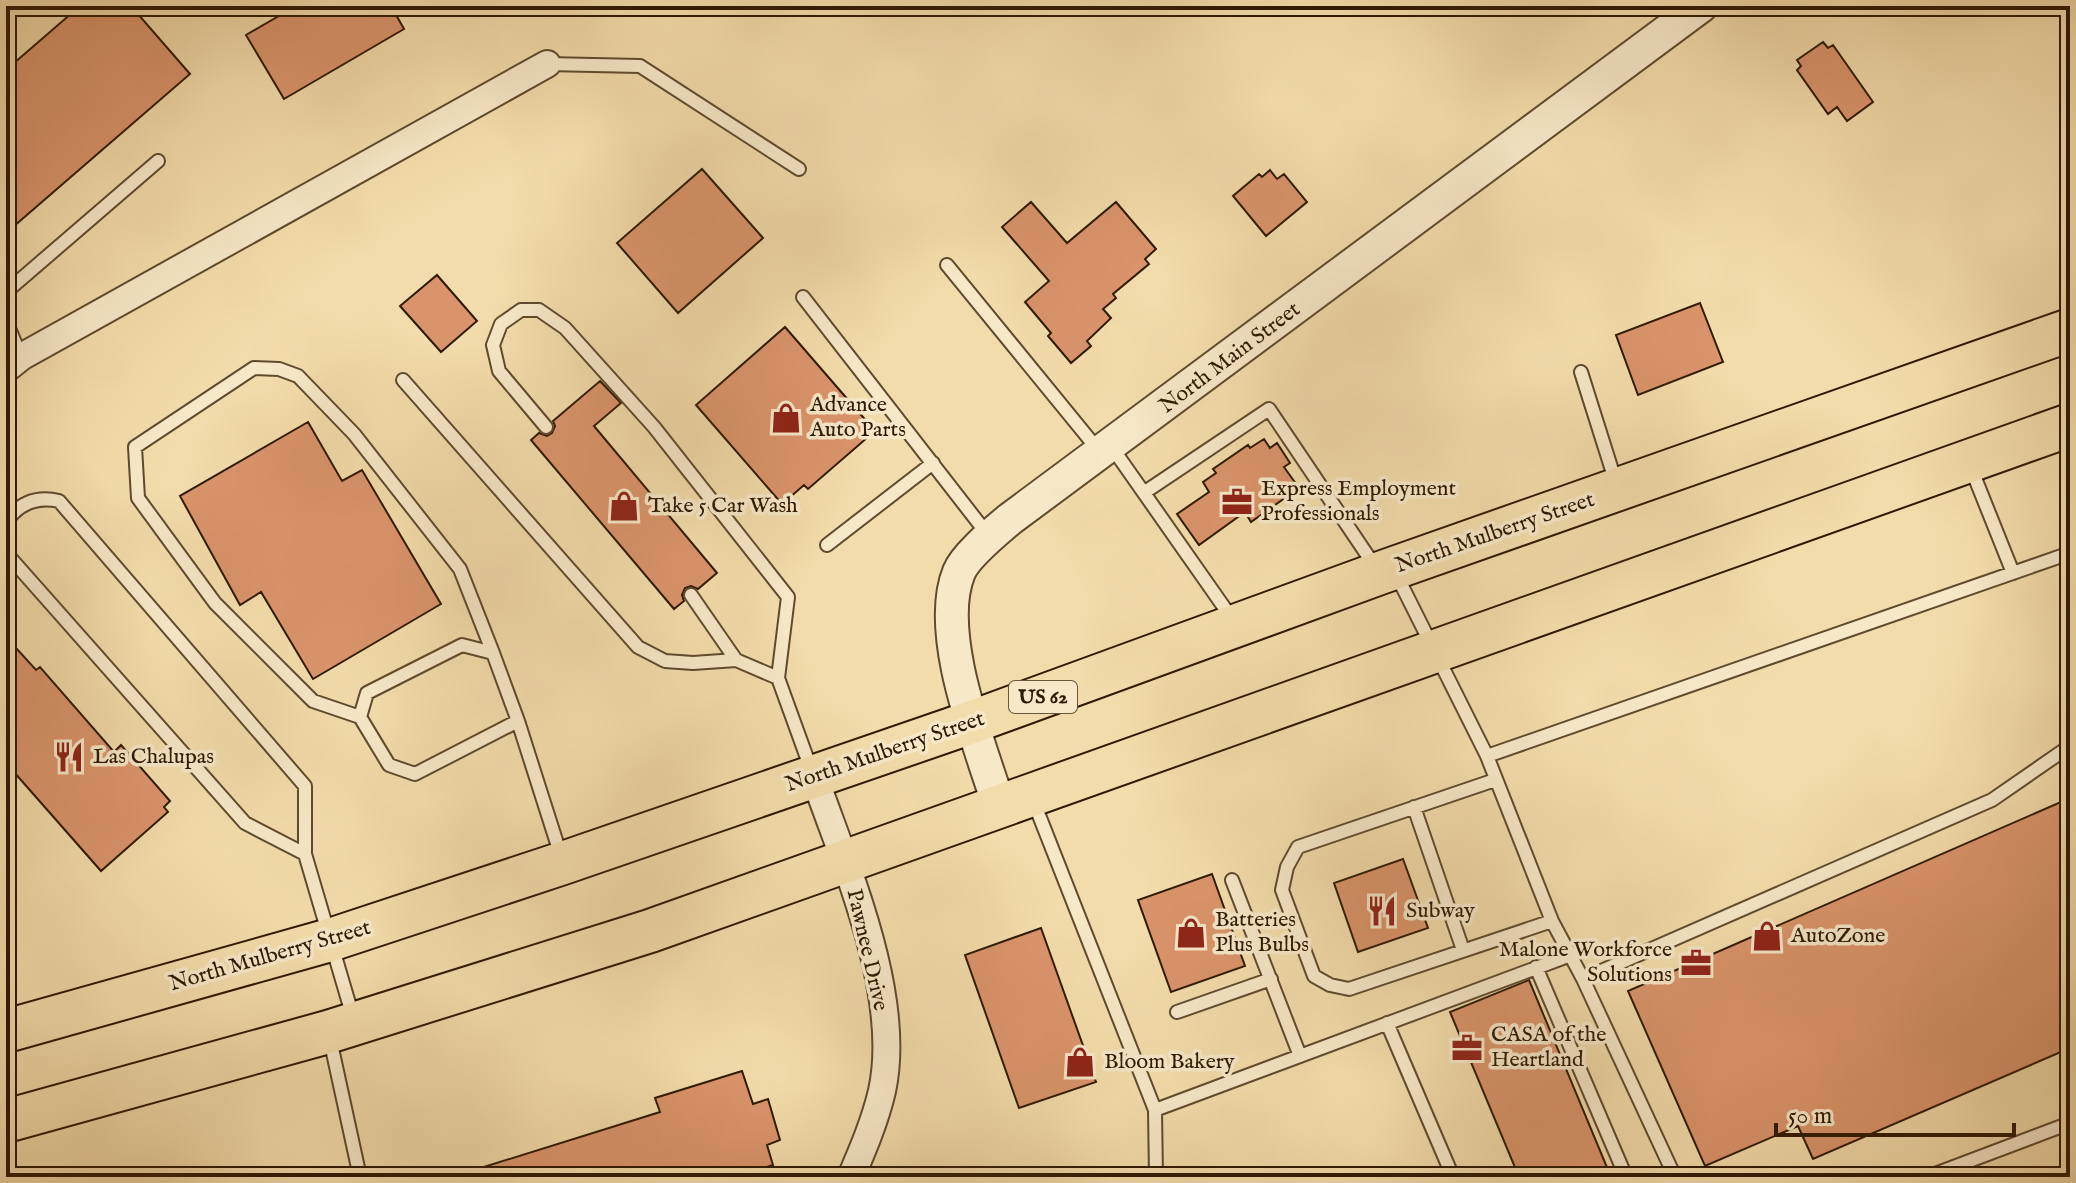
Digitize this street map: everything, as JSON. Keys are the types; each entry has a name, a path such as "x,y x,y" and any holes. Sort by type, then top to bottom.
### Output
{"main road":[{"name":"North Mulberry Street","path":"6,1031 330,940 563,863 972,722 1387,571 2070,330"},
{"path":"6,1121 342,1028 650,931 2070,425"}],"street":[{"name":"North Main Street","path":"1015,800 972,722 953,635 952,598 960,569 1010,519 1701,6"},
{"path":"14,363 547,64"},
{"name":"Pawnee Drive","path":"814,776 861,910 875,963 884,1023 882,1089 870,1133 851,1177"}],"lane":[{"path":"547,64 640,66 799,169"},
{"path":"6,292 158,161"},
{"path":"947,265 1145,492 1238,627"},
{"path":"803,297 990,537"},
{"path":"546,427 499,371 493,345 501,324 521,310 539,310 565,328 654,427 788,597 778,678 814,776"},
{"path":"6,321 14,363"},
{"path":"518,721 415,774 389,765 360,717 313,701 215,603 138,498 135,447 254,368 279,369 298,376 354,434 460,569 518,721 563,863"},
{"path":"1581,372 1619,489"},
{"path":"403,380 638,647 665,661 736,660 778,678"},
{"path":"1145,492 1269,409 1387,571 1433,652 1487,756 1552,921 1583,979 1675,1177"},
{"path":"1969,461 2013,573"},
{"path":"827,545 933,463"},
{"path":"6,522 15,510 42,498 59,501 305,786 305,854 330,940 360,1177"},
{"path":"6,553 245,823 305,854"},
{"path":"1487,756 2070,553"},
{"path":"691,595 736,660"},
{"path":"360,717 367,693 462,645 493,653"},
{"path":"1583,979 1992,800 2070,746"},
{"path":"1495,780 1298,847 1287,867 1282,890 1314,976 1330,985 1349,989 1552,921"},
{"path":"1015,800 1155,1110 1156,1177"},
{"path":"1414,807 1463,950"},
{"path":"1232,880 1300,1056"},
{"path":"1155,1110 1571,955"},
{"path":"1536,967 1626,1177"},
{"path":"1177,1012 1271,979"},
{"path":"1387,1023 1453,1177"},
{"path":"1927,1177 2070,1123"},
{"path":"943,1177 983,1177"}],"building":[{"path":"80,6 131,6 190,74 6,233 6,70"},
{"path":"296,6 391,6 404,29 284,99 246,35"},
{"path":"1823,42 1828,48 1833,45 1873,102 1847,121 1837,107 1828,114 1797,70 1801,66 1797,60"},
{"path":"702,169 763,238 678,313 617,243"},
{"path":"1270,170 1277,179 1284,174 1307,202 1266,236 1233,196 1259,174 1262,177"},
{"path":"1031,202 1067,243 1116,202 1156,249 1145,259 1149,264 1113,294 1116,298 1103,309 1111,318 1087,341 1091,346 1071,363 1025,302 1049,281 1002,227"},
{"path":"437,275 477,321 441,352 400,306"},
{"path":"1700,303 1723,362 1638,395 1616,335"},
{"name":"Advance Auto Parts","path":"785,327 875,431 808,489 804,485 782,504 696,405"},
{"name":"Take 5 Car Wash","path":"600,381 621,403 594,426 717,573 698,589 691,586 685,588 682,595 684,601 674,609 531,440 539,433 547,436 552,433 555,426 553,421"},
{"path":"308,422 342,481 362,470 441,604 313,679 261,592 240,605 180,496"},
{"name":"Express Employment Professionals","path":"1264,439 1270,448 1277,443 1290,463 1284,467 1299,488 1251,522 1245,512 1199,545 1177,514 1209,492 1203,482 1216,473 1213,469 1248,445 1250,448"},
{"name":"Las Chalupas","path":"6,637 36,670 40,667 114,752 121,745 170,801 164,807 168,812 101,871 6,763"},
{"path":"2070,798 2070,1048 1813,1159 1798,1126 1705,1166 1628,991"},
{"name":"Subway","path":"1403,859 1428,928 1358,952 1334,883"},
{"name":"Batteries Plus Bulbs","path":"1212,874 1245,966 1171,992 1138,900"},
{"path":"1041,928 1096,1082 1019,1108 965,955"},
{"path":"1529,980 1611,1177 1519,1177 1450,1012"},
{"path":"742,1071 753,1104 768,1099 780,1140 767,1145 773,1165 735,1177 472,1177 471,1171 660,1112 655,1098"}],"place":[{"name":"Advance Auto Parts","path":"786,418"},
{"name":"Express Employment Professionals","path":"1237,502"},
{"name":"Take 5 Car Wash","path":"624,506"},
{"name":"Las Chalupas","path":"69,757"},
{"name":"Subway","path":"1382,911"},
{"name":"Batteries Plus Bulbs","path":"1191,933"},
{"name":"AutoZone","path":"1767,936"},
{"name":"Malone Workforce Solutions","path":"1696,963"},
{"name":"CASA of the Heartland","path":"1467,1048"},
{"name":"Bloom Bakery","path":"1080,1062"}]}
